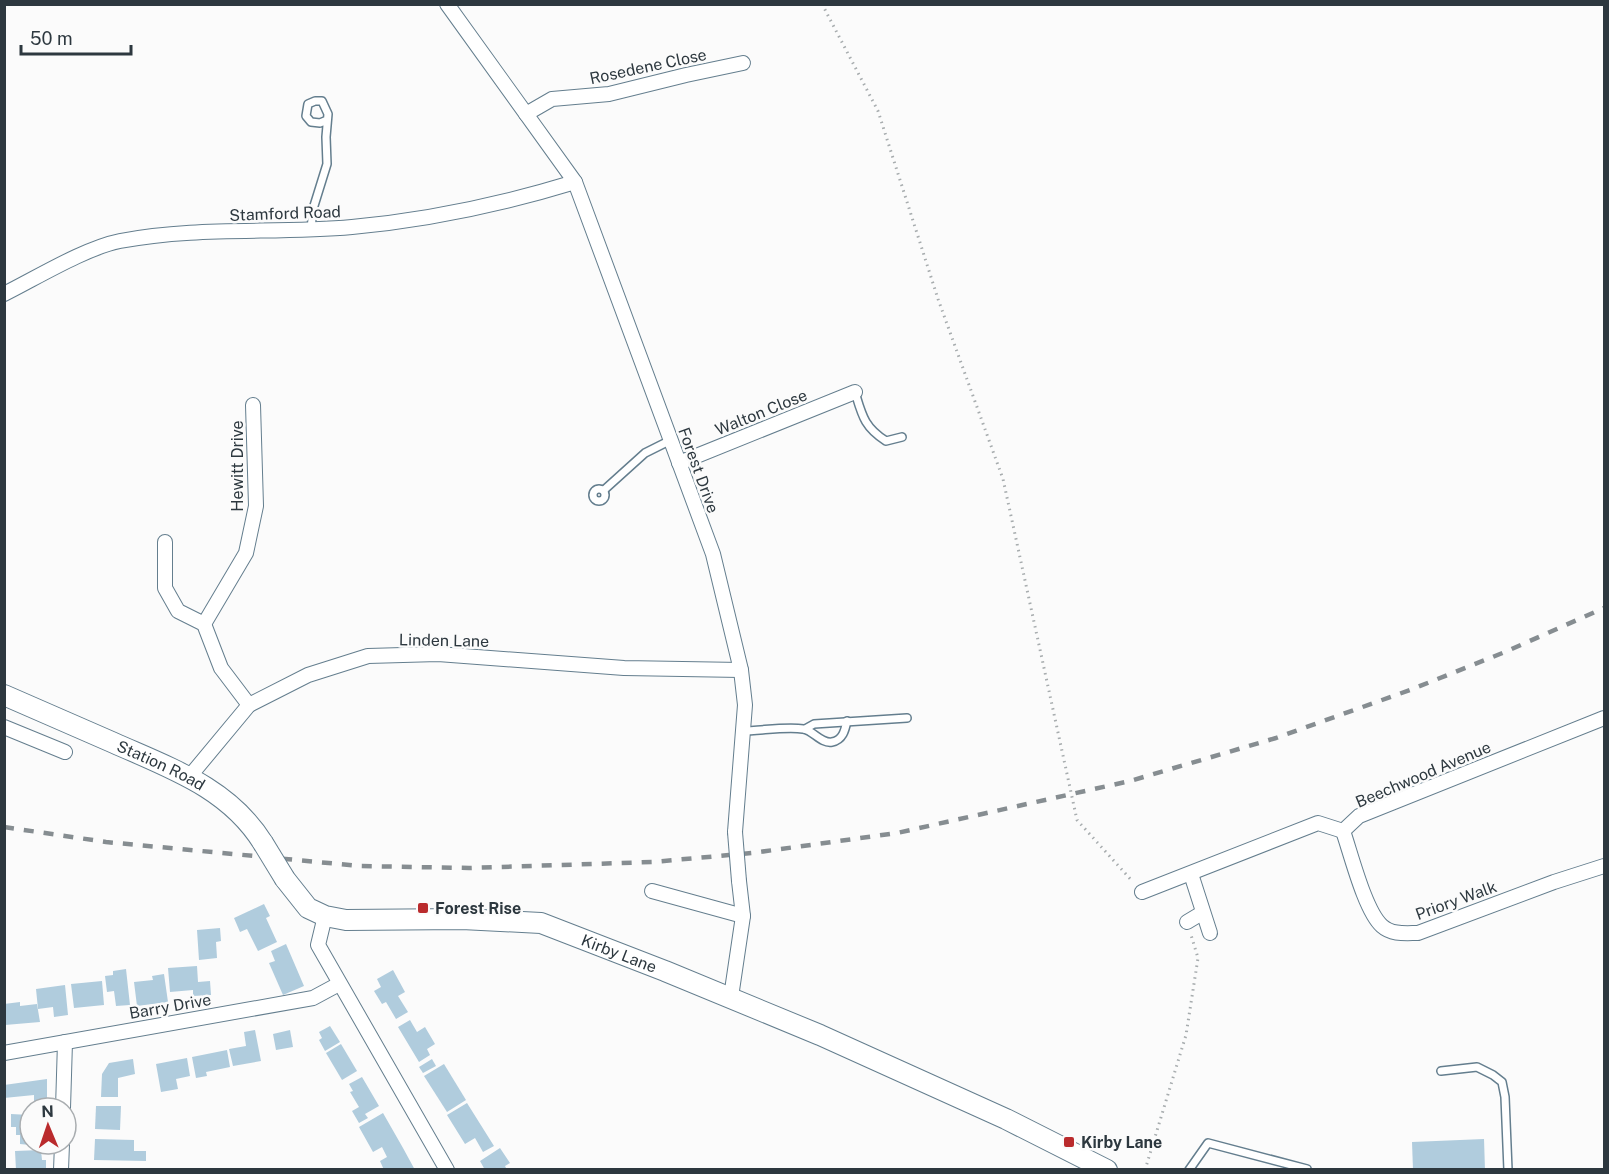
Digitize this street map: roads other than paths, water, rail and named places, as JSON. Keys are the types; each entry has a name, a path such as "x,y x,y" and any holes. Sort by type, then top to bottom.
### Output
{"street":[{"name":"Forest Drive","path":"447,4 575,182 713,554 741,669 745,705 735,832 743,916 731,998"},
{"name":"Rosedene Close","path":"526,114 552,99 609,94 743,63"},
{"name":"Stamford Road","path":"4,294 98,247 120,241 184,233 352,227 429,216 518,199 575,182"},
{"name":"Walton Close","path":"679,463 855,392"},
{"name":"Hewitt Drive","path":"204,624 246,553 256,506 253,405"},
{"path":"165,542 165,588 178,611 204,624 221,668 249,705"},
{"name":"Linden Lane","path":"190,776 249,705 308,675 368,656 438,654 518,658 624,668 741,669"},
{"name":"Station Road","path":"4,695 190,776 242,815 253,827 285,879"},
{"name":"Beechwood Avenue","path":"1343,831 1359,816 1605,718"},
{"path":"4,727 65,752"},
{"path":"1142,892 1318,823 1343,831"},
{"name":"Priory Walk","path":"1343,831 1371,911 1383,927 1396,934 1418,933 1554,882 1605,866"},
{"path":"1191,874 1210,933"},
{"name":"Kirby Lane","path":"285,879 308,908 324,916 346,920 462,919 541,923 820,1035 1006,1119 1107,1170"},
{"path":"652,891 743,916"},
{"path":"1187,922 1202,913"},
{"path":"324,916 318,945 447,1170"},
{"name":"Barry Drive","path":"4,1053 313,998 339,984"},
{"path":"63,1096 65,1042"}],"lane":[{"path":"311,228 313,209 327,164 327,120"},
{"path":"855,392 863,419 874,434 886,441 902,437"},
{"path":"604,490 645,453 671,440"},
{"path":"742,731 805,729 814,724 907,718"},
{"path":"805,729 821,740 834,742 840,738 847,721"},
{"path":"1441,1071 1477,1067 1502,1082 1505,1097 1508,1170"},
{"path":"1189,1170 1208,1143 1306,1169"}],"railway":[{"path":"4,827 106,842 360,866 469,868 652,862 752,853 897,833 1130,781 1276,738 1410,690 1505,652 1604,608"}],"place":[{"name":"Forest Rise","path":"423,908"},
{"name":"Kirby Lane","path":"1069,1142"}]}
